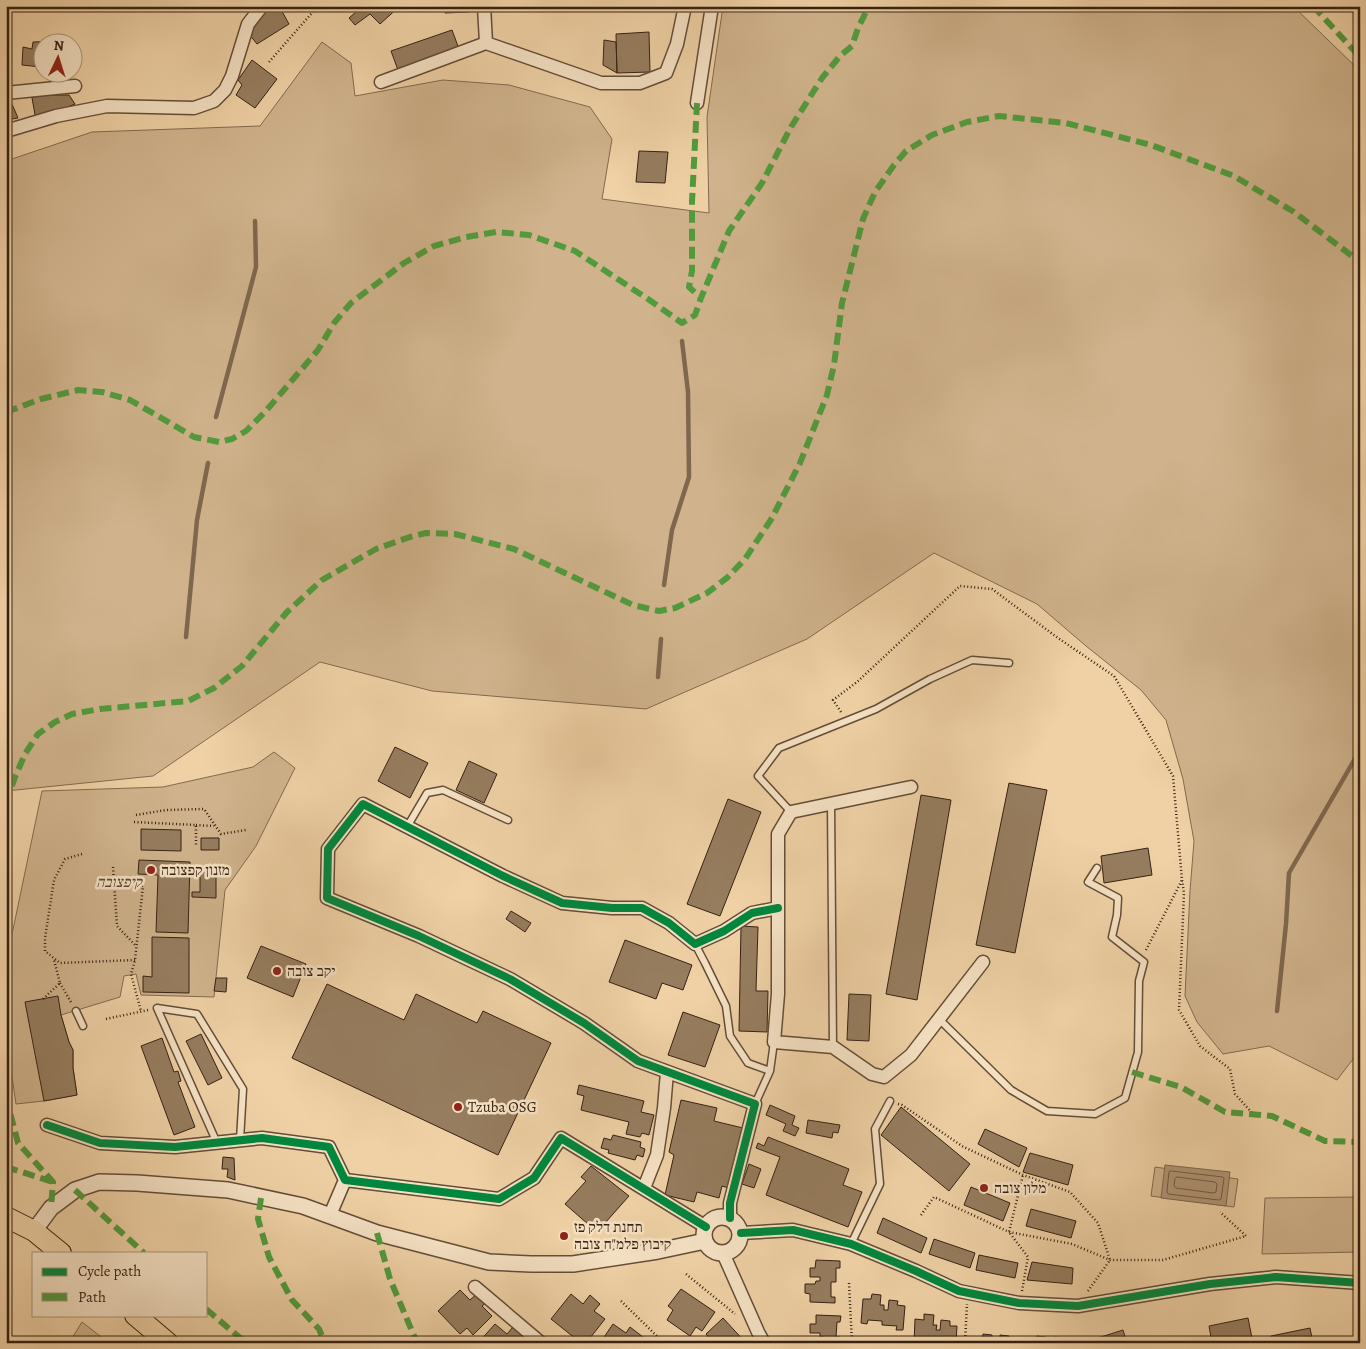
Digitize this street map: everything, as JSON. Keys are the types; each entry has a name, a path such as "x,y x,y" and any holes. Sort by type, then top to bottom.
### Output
{"main road":[{"path":"6,1217 34,1231 59,1252"},
{"path":"136,1316 168,1343"}],"street":[{"path":"6,131 56,116 107,106 194,108 214,101 225,90 232,76 248,24 262,6"},
{"path":"484,6 486,43"},
{"path":"381,82 486,43 601,84 640,84 666,73 677,44 685,6"},
{"path":"697,103 712,6"},
{"path":"6,93 75,86"},
{"path":"911,786 791,812 778,834 778,994 774,1042 833,1047 872,1074 884,1077 911,1055 983,962"},
{"path":"730,1218 730,1203 755,1104 638,1061 584,1023 510,979 419,936 327,898 328,849 363,804 503,876 562,903 612,908 642,908 669,923 695,944 724,931 752,912 778,908"},
{"path":"644,1188 658,1154 667,1072"},
{"path":"47,1126 100,1143 175,1147 262,1138 329,1147 345,1180 330,1215"},
{"path":"34,1231 51,1208 75,1190 99,1182 228,1190 303,1206 377,1233 488,1262 573,1264 658,1251 706,1234 714,1219 725,1217 738,1224 739,1242 732,1250 722,1253 712,1249 706,1234 644,1188 561,1138 534,1178 499,1199 345,1180"},
{"path":"740,1233 793,1230 851,1244 959,1291 1019,1303 1078,1306 1210,1284 1276,1277 1360,1283"},
{"path":"722,1253 764,1343"},
{"path":"474,1287 541,1343"}],"lane":[{"path":"791,812 758,776 779,748 876,709 930,679 972,660 1009,663"},
{"path":"408,827 427,794 443,790 508,820"},
{"path":"831,803 833,1047"},
{"path":"939,1019 1011,1090 1047,1111 1095,1114 1125,1098 1138,1052 1139,981 1144,962 1112,937 1117,915 1118,898 1088,882 1097,868"},
{"path":"695,944 726,1006 730,1036 748,1063 770,1071"},
{"path":"156,1008 197,1014 242,1089 240,1140"},
{"path":"156,1008 218,1143"},
{"path":"76,1011 83,1026"},
{"path":"755,1104 770,1071 774,1042"},
{"path":"851,1244 880,1184 875,1130 890,1101"}],"path":[{"path":"269,62 318,6"},
{"path":"846,721 833,700 857,682 960,586 992,588 1058,638 1114,676 1173,776 1184,893 1179,1010 1200,1046 1230,1069 1234,1094 1253,1114"},
{"path":"136,814 166,810 204,809 221,834 246,830"},
{"path":"134,822 215,826"},
{"path":"196,825 196,845"},
{"path":"82,854 65,859 54,880 45,938 45,951 60,963 134,960"},
{"path":"113,867 117,926 136,946"},
{"path":"1144,962 1144,953 1182,880"},
{"path":"114,883 143,886 131,974 141,1011"},
{"path":"53,958 60,983 76,1011"},
{"path":"43,999 60,983"},
{"path":"135,990 140,989"},
{"path":"106,1019 156,1008"},
{"path":"890,1101 902,1105 962,1146 1023,1176 1070,1192 1098,1223 1110,1260"},
{"path":"1009,1232 1023,1176"},
{"path":"921,1215 934,1197 1009,1232 1072,1244 1110,1260 1163,1260 1246,1236 1220,1212"},
{"path":"1009,1232 1028,1257 1019,1303"},
{"path":"1078,1306 1110,1260"},
{"path":"686,1274 736,1314"},
{"path":"849,1284 852,1343"},
{"path":"964,1343 968,1293"},
{"path":"622,1301 664,1343"}],"green space":[{"path":"723,6 1293,6 1360,71 1360,1050 1337,1080 1269,1046 1223,1054 1197,1022 1185,996 1194,841 1183,779 1166,720 1141,690 1037,604 934,553 807,639 646,709 432,691 320,662 153,776 6,791 6,161 92,132 260,126 322,42 351,63 355,96 443,80 509,85 590,107 612,139 602,199 709,213 707,117"},
{"name":"קיפצובה","path":"274,752 295,768 256,846 225,890 214,997 141,995 136,974 124,976 120,997 61,1015 73,1050 73,1068 77,1095 16,1104 6,1036 6,963 42,791 163,787 253,767"},
{"path":"1155,1167 1238,1179 1234,1207 1151,1196"},
{"path":"1360,1197 1360,1252 1262,1254 1265,1198"},
{"path":"82,1322 109,1343 69,1343"}],"water":[{"path":"1165,1165 1230,1172 1226,1206 1161,1198"}],"building":[{"path":"273,6 279,6 289,24 257,44 249,34 253,22"},
{"path":"363,6 400,6 380,24 370,14 355,25 349,18"},
{"path":"445,6 469,6 469,12 445,13"},
{"path":"452,30 459,49 398,70 391,51"},
{"path":"649,32 650,72 617,73 616,34"},
{"path":"604,40 616,42 617,73 603,65"},
{"path":"23,47 32,49 32,66 22,65"},
{"path":"6,49 8,49 8,76 6,76"},
{"path":"252,60 277,79 255,108 236,95 242,85 238,80"},
{"path":"40,95 69,95 75,104 36,120 32,98"},
{"path":"9,97 18,118 6,120 6,98"},
{"path":"639,151 668,152 665,183 636,182"},
{"path":"395,747 428,763 410,798 378,781"},
{"path":"469,761 497,774 484,803 456,790"},
{"path":"1009,783 1047,790 1015,953 976,945"},
{"path":"921,795 951,800 917,1000 886,994"},
{"path":"728,799 761,812 720,916 687,904"},
{"path":"141,829 181,830 181,851 141,850"},
{"path":"201,838 219,838 219,850 201,850"},
{"path":"1148,848 1152,875 1104,883 1101,856"},
{"path":"139,860 190,862 188,933 156,932 158,875 138,874"},
{"path":"200,872 216,873 216,898 192,897 192,892 200,892"},
{"path":"511,911 531,923 525,932 506,919"},
{"path":"741,926 758,927 756,991 768,991 767,1032 739,1031"},
{"path":"152,937 189,938 189,993 143,992 143,976 152,977"},
{"path":"625,940 692,965 683,990 662,983 656,999 609,982"},
{"name":"יקב צובה","path":"261,946 306,964 293,997 247,978"},
{"path":"216,978 227,978 226,992 214,991"},
{"name":"Tzuba OSG","path":"327,984 404,1020 416,994 477,1023 483,1011 551,1043 498,1155 292,1058"},
{"path":"849,994 871,995 869,1041 847,1040"},
{"path":"58,996 61,1015 73,1050 73,1068 77,1095 44,1101 25,1002"},
{"path":"683,1012 720,1025 705,1067 668,1055"},
{"path":"201,1034 222,1078 208,1085 186,1041"},
{"path":"162,1038 174,1072 178,1071 181,1081 178,1082 195,1127 174,1135 141,1046"},
{"path":"579,1085 644,1101 641,1112 654,1115 649,1135 642,1133 640,1137 626,1134 629,1122 581,1110 584,1096 577,1094"},
{"path":"681,1100 717,1108 714,1121 743,1128 728,1188 722,1186 719,1198 697,1192 694,1202 665,1195 674,1155 669,1152"},
{"path":"770,1105 795,1116 792,1125 799,1128 795,1136 783,1131 786,1124 766,1115"},
{"path":"901,1107 970,1164 949,1191 881,1135"},
{"path":"808,1120 840,1125 838,1133 833,1132 832,1138 806,1133"},
{"path":"985,1129 1027,1148 1019,1167 978,1144"},
{"path":"613,1135 641,1142 640,1147 645,1149 643,1157 637,1155 635,1160 608,1153 609,1150 601,1148 604,1138 611,1140"},
{"path":"768,1137 849,1169 843,1185 862,1192 848,1227 766,1195 780,1157 756,1148 758,1143 764,1146"},
{"path":"1030,1153 1073,1165 1068,1185 1023,1172"},
{"path":"223,1157 234,1158 235,1180 227,1177 228,1169 222,1169"},
{"path":"749,1164 761,1169 754,1188 742,1184"},
{"path":"591,1166 629,1196 597,1232 565,1204 586,1181 581,1177"},
{"path":"971,1187 1010,1203 1003,1221 964,1205"},
{"path":"1031,1209 1076,1221 1071,1238 1026,1226"},
{"path":"883,1218 927,1238 921,1253 877,1233"},
{"path":"934,1239 975,1253 970,1268 929,1254"},
{"path":"979,1255 1018,1263 1015,1278 976,1270"},
{"path":"816,1260 840,1261 840,1268 836,1268 836,1282 831,1282 831,1297 835,1297 835,1303 810,1302 810,1294 805,1293 805,1284 815,1284 816,1281 820,1281 820,1277 810,1277 810,1268 815,1268"},
{"path":"1032,1262 1073,1268 1072,1284 1027,1280"},
{"path":"681,1289 715,1312 702,1331 696,1327 690,1336 667,1320 673,1310 668,1306"},
{"path":"460,1290 470,1300 478,1293 487,1302 482,1306 492,1316 473,1335 467,1328 460,1334 438,1311"},
{"path":"571,1294 583,1304 590,1295 600,1304 594,1311 605,1319 586,1343 581,1343 551,1319"},
{"path":"872,1294 881,1295 880,1305 884,1305 884,1310 888,1310 889,1300 898,1301 897,1305 905,1306 903,1330 896,1330 897,1326 882,1325 882,1321 868,1320 867,1324 861,1323 863,1299 871,1299"},
{"path":"924,1314 934,1315 933,1325 937,1325 936,1330 940,1330 941,1320 950,1321 950,1326 957,1326 956,1343 934,1343 934,1341 920,1340 920,1343 914,1343 915,1319 924,1320"},
{"path":"816,1315 841,1316 840,1322 837,1322 836,1337 840,1337 840,1343 814,1343 814,1341 824,1341 824,1337 820,1337 820,1333 810,1333 810,1324 816,1324"},
{"path":"723,1318 746,1343 708,1343 711,1340 706,1334"},
{"path":"1248,1318 1253,1343 1212,1343 1209,1326"},
{"path":"495,1324 507,1334 513,1327 524,1337 518,1343 478,1343"},
{"path":"613,1324 626,1333 630,1327 643,1337 639,1343 600,1343"},
{"path":"1310,1328 1313,1343 1272,1343 1271,1336"},
{"path":"1123,1330 1127,1343 1085,1343 1085,1342"},
{"path":"983,1334 992,1335 992,1343 974,1343 974,1339 982,1340"},
{"path":"1000,1335 1009,1336 1009,1341 1016,1341 1016,1343 1000,1343"},
{"path":"1037,1336 1046,1337 1046,1343 1028,1343 1028,1341 1037,1341"},
{"path":"1054,1337 1063,1338 1063,1343 1054,1343"}],"waterway":[{"path":"1350,6 1360,18"},
{"path":"216,417 256,267 255,221"},
{"path":"664,585 672,530 689,477 688,392 682,341"},
{"path":"186,637 197,520 208,463"},
{"path":"658,677 661,639"},
{"path":"1277,1011 1289,873 1360,750"}],"marked path":[{"path":"6,412 41,399 78,390 102,392 130,400 194,437 219,442 232,439 246,431 265,412 318,350 334,323 351,303 404,263 434,246 466,237 496,232 529,235 575,251 682,323 695,315 729,231 762,183 791,127 822,78 840,56 852,46 858,28 870,6"},
{"path":"993,6 1014,8 1019,6"},
{"path":"1313,6 1360,57"},
{"path":"697,103 692,202 692,271 689,287 701,298"},
{"path":"6,803 25,754 38,734 55,722 72,714 100,709 188,701 214,688 242,666 287,612 322,580 376,549 410,537 426,533 455,534 514,549 633,605 659,611 675,608 707,593 728,577 745,559 772,518 800,463 827,395 834,365 842,303 863,219 875,192 894,165 906,151 932,135 967,122 999,116 1066,123 1151,145 1234,176 1294,212 1360,262"},
{"path":"1132,1072 1181,1087 1225,1112 1272,1116 1325,1141 1360,1142"},
{"path":"6,1097 18,1143 53,1182 51,1208"},
{"path":"6,1167 53,1182"},
{"path":"75,1190 143,1252"},
{"path":"261,1198 258,1219 269,1257 292,1300 319,1329 325,1343"},
{"path":"377,1233 390,1279 417,1343"},
{"path":"208,1311 246,1343"},
{"path":"83,1343 88,1340 95,1343"}],"cycle path":[{"path":"730,1218 730,1203 755,1104 638,1061 584,1023 510,979 419,936 327,898 328,849 363,804 503,876 562,903 612,908 642,908 669,923 695,944 724,931 752,913 778,908"},
{"path":"47,1125 100,1143 175,1147 262,1138 329,1147 345,1180 499,1199 534,1178 561,1138 706,1227"},
{"path":"741,1233 793,1230 851,1244 959,1291 1019,1303 1078,1306 1210,1284 1276,1277 1360,1283"}],"place":[{"name":"מזנון קפצובה","path":"151,870"},
{"name":"יקב צובה","path":"277,971"},
{"name":"Tzuba OSG","path":"458,1107"},
{"name":"מלון צובה","path":"984,1188"},
{"name":"תחנת דלק פז קיבוץ פלמ\"ח צובה","path":"564,1236"}]}
